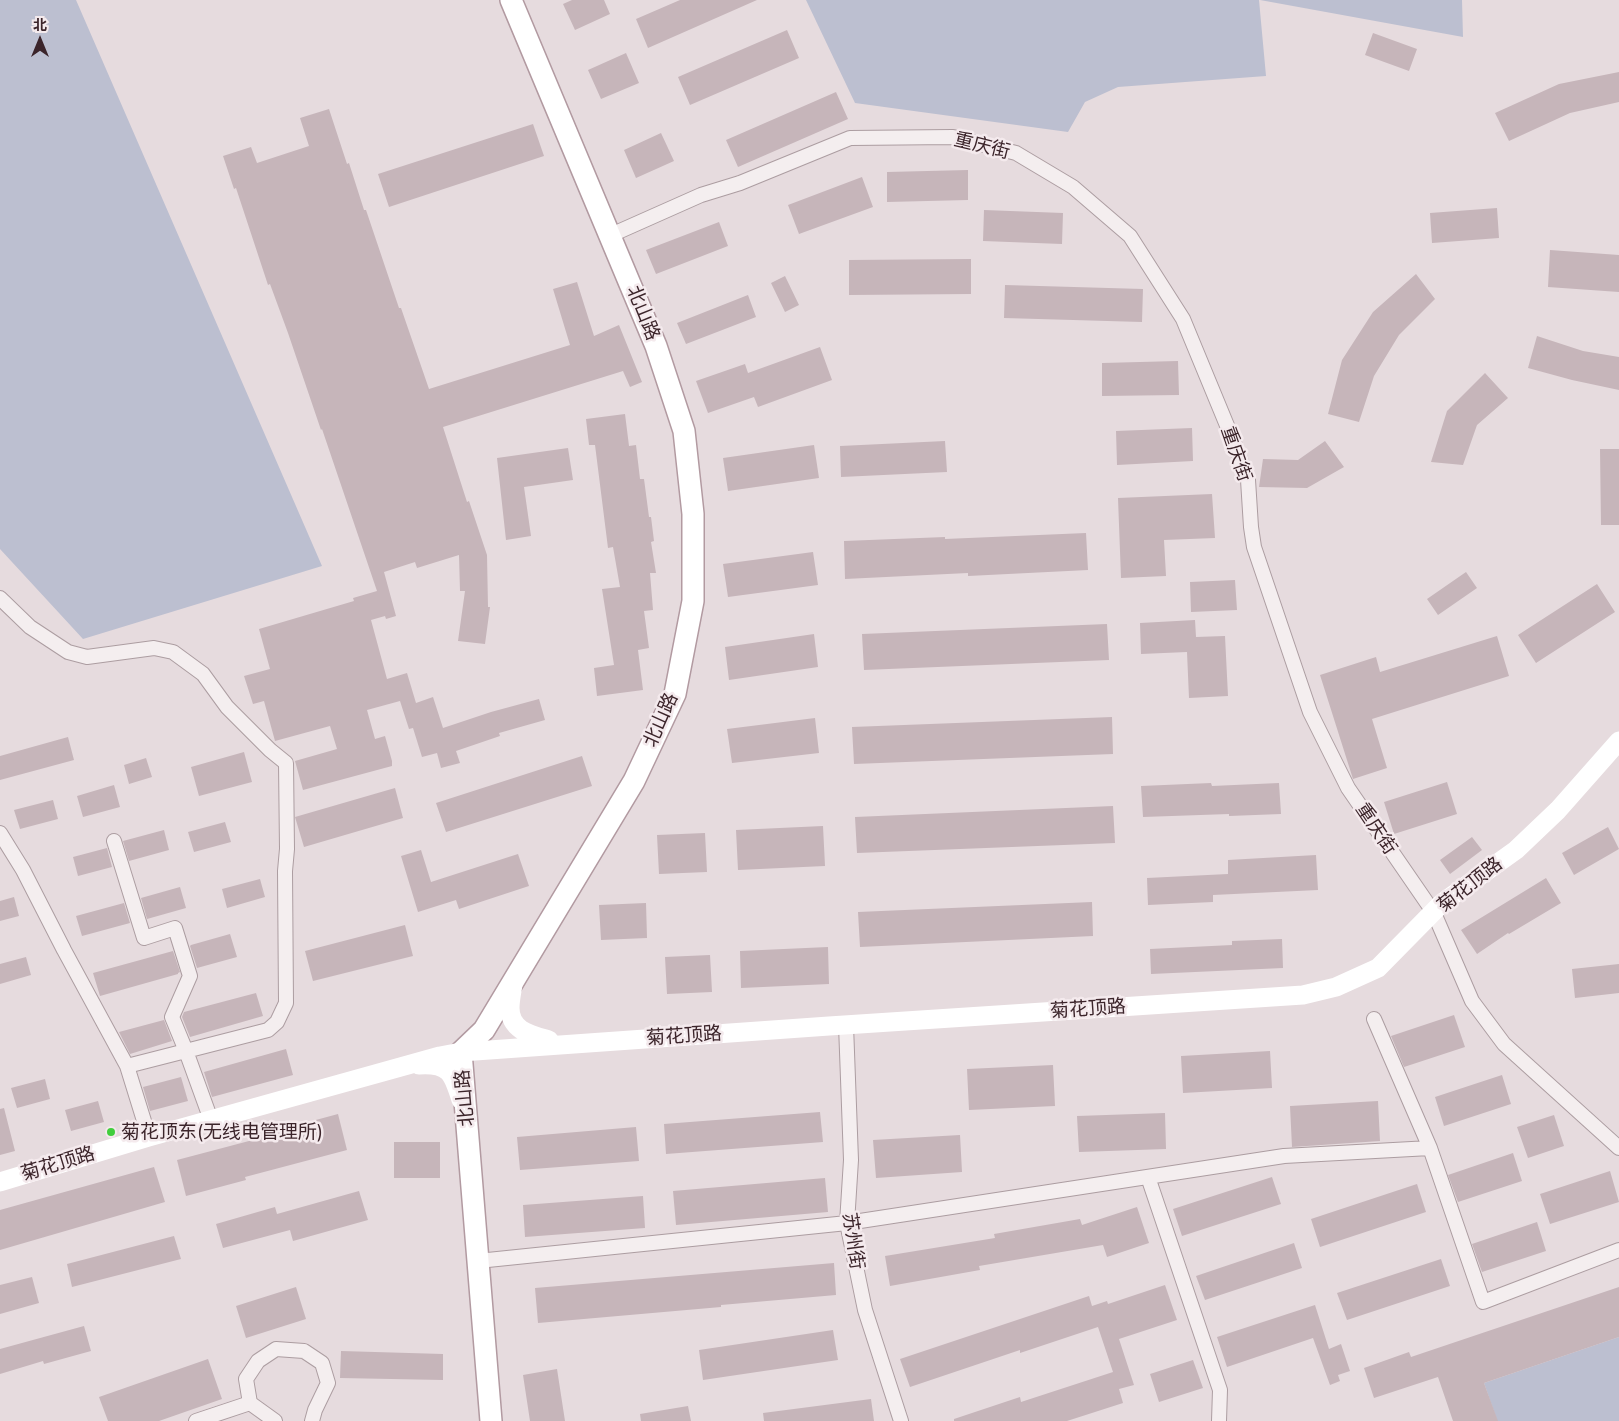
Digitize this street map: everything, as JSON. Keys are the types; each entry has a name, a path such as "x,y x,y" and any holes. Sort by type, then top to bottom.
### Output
{"main road":[{"name":"北山路","path":"492,1421 461,1052 484,1030 634,781 675,694 692,601 692,514 684,431 656,346 611,234 511,0"}],"street":[{"name":"重庆街","path":"611,234 701,196 740,183 850,138 953,137 1016,153 1073,187 1130,236 1183,320 1233,440 1248,480 1254,547 1310,712 1348,788 1434,913 1472,1001 1504,1044 1619,1148"},
{"path":"0,598 30,627 68,652 87,657 154,648 173,652 203,674 227,707 270,750 286,763 286,1003 277,1022 268,1030 127,1066"},
{"name":"菊花顶路","path":"0,1182 149,1137 440,1056 461,1052 1303,996 1336,987 1378,968 1442,903 1516,850 1558,810 1619,741"},
{"path":"0,833 23,870 127,1066 149,1137"},
{"path":"114,841 144,938 175,928 190,976 172,1017 211,1120"},
{"path":"514,980 510,1009 514,1022 524,1033 562,1044"},
{"path":"1374,1019 1430,1148 1483,1302 1619,1250"},
{"name":"苏州街","path":"846,1025 851,1160 846,1222 865,1310 901,1421"},
{"path":"406,1066 435,1064 454,1077 466,1115"},
{"path":"478,1261 846,1222 1284,1156 1430,1148"},
{"path":"1148,1177 1220,1390 1219,1421"},
{"path":"275,1421 250,1403 246,1379 258,1361 276,1349 304,1351 322,1363 328,1383 315,1410 312,1421"},
{"path":"196,1421 250,1403"}],"shaded area":[{"path":"0,0 76,0 322,566 83,639 0,549"},
{"path":"806,0 1259,0 1266,76 1118,87 1085,102 1068,132 855,103"},
{"path":"1260,0 1462,0 1463,37"},
{"path":"1619,1337 1619,1421 1496,1421 1484,1383"}],"building":[{"path":"572,0 604,0 610,14 575,30 563,4"},
{"path":"680,0 757,0 648,48 636,19"},
{"path":"787,30 799,58 690,105 678,77"},
{"path":"1373,33 1417,49 1409,71 1365,55"},
{"path":"626,53 639,83 601,99 588,70"},
{"path":"1619,72 1619,102 1570,113 1509,141 1495,113 1559,84"},
{"path":"836,92 848,119 738,167 726,140"},
{"path":"329,109 347,164 349,163 364,210 366,210 429,389 570,345 553,289 577,282 594,336 619,325 642,382 630,387 623,371 443,427 467,502 469,501 487,555 488,607 490,607 485,644 458,641 465,591 460,591 459,555 417,568 415,562 384,572 396,616 386,619 385,616 371,620 387,679 407,673 416,703 433,697 443,728 539,699 545,720 499,733 500,736 456,751 460,763 441,768 437,753 422,757 413,728 409,729 400,701 367,710 375,739 385,736 392,766 303,790 295,761 337,749 330,726 275,741 264,701 253,704 244,676 270,669 259,629 354,601 353,598 377,591 322,429 270,284 268,285 236,188 234,189 223,156 251,147 257,163 309,146 300,118"},
{"path":"533,124 544,156 389,207 378,174"},
{"path":"661,133 674,161 636,178 624,150"},
{"path":"968,170 968,200 887,202 887,172"},
{"path":"862,177 873,207 799,234 788,205"},
{"path":"1497,208 1499,238 1432,243 1430,213"},
{"path":"984,210 1063,213 1062,244 983,241"},
{"path":"719,222 728,246 656,274 646,250"},
{"path":"1550,250 1619,255 1619,292 1548,287"},
{"path":"971,259 971,294 849,295 849,260"},
{"path":"1416,274 1435,299 1399,335 1374,376 1359,422 1328,414 1342,360 1373,312"},
{"path":"785,276 799,305 785,312 771,283"},
{"path":"1005,285 1143,289 1142,322 1004,318"},
{"path":"748,295 756,317 686,344 677,323"},
{"path":"1537,336 1583,351 1619,357 1619,390 1528,368"},
{"path":"820,347 832,380 758,407 754,397 708,413 696,381 745,364 748,373"},
{"path":"1178,361 1179,395 1102,396 1102,363"},
{"path":"1485,373 1508,398 1477,425 1463,465 1431,462 1447,411"},
{"path":"625,414 629,446 636,445 640,479 644,479 649,517 651,517 654,541 651,542 656,573 650,573 653,610 644,611 649,648 638,650 643,690 597,696 594,668 614,665 602,589 620,587 613,547 608,548 595,445 589,445 586,419"},
{"path":"1192,428 1193,461 1117,465 1116,431"},
{"path":"945,441 947,472 841,477 840,446"},
{"path":"1325,441 1344,467 1307,488 1259,487 1263,459 1298,460"},
{"path":"814,445 819,478 728,491 723,458"},
{"path":"568,448 573,480 524,487 531,536 506,540 497,458"},
{"path":"1600,449 1619,449 1619,525 1601,525"},
{"path":"1212,494 1215,538 1164,540 1166,576 1121,578 1118,498"},
{"path":"1086,533 1088,570 968,576 968,573 845,579 844,541"},
{"path":"813,552 818,585 728,597 723,564"},
{"path":"1466,572 1477,588 1438,615 1427,599"},
{"path":"1235,580 1237,610 1191,612 1190,582"},
{"path":"1597,584 1615,612 1536,663 1518,635"},
{"path":"1195,620 1196,637 1225,636 1228,696 1189,698 1187,652 1141,654 1140,623"},
{"path":"1107,624 1109,660 864,670 862,634"},
{"path":"814,634 818,667 729,680 725,647"},
{"path":"1497,636 1509,676 1372,719 1387,768 1353,779 1320,675 1376,657 1380,672"},
{"path":"1112,717 1113,754 854,764 852,727"},
{"path":"815,718 819,753 732,763 727,729"},
{"path":"68,737 74,760 0,780 0,756"},
{"path":"244,752 252,782 199,796 191,767"},
{"path":"582,756 592,786 446,832 436,803"},
{"path":"146,758 152,777 129,784 124,765"},
{"path":"1447,782 1457,814 1394,834 1384,802"},
{"path":"1211,783 1212,786 1279,783 1281,814 1143,817 1141,786"},
{"path":"114,785 120,807 83,817 77,796"},
{"path":"395,788 403,818 304,847 295,817"},
{"path":"53,800 58,819 20,829 14,810"},
{"path":"1113,806 1115,843 857,853 855,817"},
{"path":"225,822 231,842 194,852 188,832"},
{"path":"823,826 825,866 738,870 736,830"},
{"path":"1608,827 1619,849 1574,875 1562,853"},
{"path":"164,830 169,850 129,861 123,841"},
{"path":"705,833 707,872 659,874 657,835"},
{"path":"1472,837 1482,850 1450,874 1440,860"},
{"path":"107,848 112,867 78,876 73,857"},
{"path":"421,850 431,882 518,854 529,886 459,909 456,900 418,912 401,856"},
{"path":"1316,855 1318,890 1213,895 1213,902 1148,905 1147,878 1228,874 1228,860"},
{"path":"1546,878 1561,903 1508,933 1477,954 1461,930"},
{"path":"260,879 265,897 227,908 222,889"},
{"path":"180,887 186,908 147,919 141,898"},
{"path":"14,897 19,916 0,921 0,901"},
{"path":"1092,902 1093,936 860,947 858,912"},
{"path":"124,903 130,923 82,936 76,916"},
{"path":"646,903 647,938 601,940 599,905"},
{"path":"405,925 413,956 313,981 305,951"},
{"path":"230,934 237,957 197,968 190,946"},
{"path":"1282,939 1283,968 1151,974 1150,949 1232,945 1232,941"},
{"path":"828,947 829,984 741,988 740,951"},
{"path":"173,951 180,972 178,974 100,996 93,973"},
{"path":"710,955 712,992 667,994 665,957"},
{"path":"26,957 31,975 0,984 0,964"},
{"path":"1619,964 1619,993 1575,998 1572,969"},
{"path":"256,993 263,1016 190,1037 182,1017 184,1012"},
{"path":"1454,1015 1465,1047 1404,1067 1391,1036"},
{"path":"164,1020 172,1041 130,1054 119,1032"},
{"path":"286,1049 293,1075 212,1097 204,1072"},
{"path":"1270,1051 1272,1088 1183,1093 1181,1056"},
{"path":"1053,1065 1055,1106 969,1110 967,1069"},
{"path":"1502,1075 1511,1104 1444,1126 1435,1097"},
{"path":"181,1077 188,1101 150,1111 143,1087"},
{"path":"45,1079 50,1099 17,1108 11,1088"},
{"path":"98,1101 104,1122 71,1131 65,1110"},
{"path":"1378,1101 1380,1141 1292,1147 1290,1106"},
{"path":"4,1108 15,1151 0,1155 0,1109"},
{"path":"820,1112 823,1142 666,1154 664,1124"},
{"path":"1165,1113 1166,1149 1079,1152 1077,1116"},
{"path":"338,1114 347,1150 245,1177 246,1180 186,1196 177,1160 249,1141 249,1138"},
{"path":"1554,1115 1564,1146 1528,1158 1517,1127"},
{"path":"636,1127 639,1161 520,1170 517,1137"},
{"path":"960,1135 962,1172 876,1178 873,1140"},
{"path":"394,1142 440,1142 440,1178 394,1178"},
{"path":"1513,1153 1522,1181 1458,1202 1448,1175"},
{"path":"154,1167 165,1202 0,1250 0,1210"},
{"path":"1610,1171 1619,1202 1550,1224 1540,1194"},
{"path":"1272,1177 1281,1204 1182,1236 1173,1209"},
{"path":"825,1178 828,1212 676,1225 673,1191"},
{"path":"1417,1184 1426,1212 1320,1247 1311,1219"},
{"path":"359,1191 368,1220 293,1241 290,1230 223,1248 216,1224 275,1207 277,1214"},
{"path":"643,1196 645,1228 525,1237 523,1205"},
{"path":"1137,1207 1149,1243 1107,1257 1103,1245 979,1266 980,1270 890,1286 885,1256 995,1238 994,1234 1080,1219 1082,1225"},
{"path":"1537,1222 1546,1251 1482,1272 1472,1244"},
{"path":"174,1236 181,1259 72,1287 67,1264"},
{"path":"1294,1243 1302,1268 1205,1300 1196,1276"},
{"path":"1441,1259 1450,1286 1347,1320 1337,1293"},
{"path":"834,1263 836,1295 538,1323 535,1288"},
{"path":"32,1277 39,1303 0,1314 0,1285"},
{"path":"1165,1285 1177,1320 1119,1339 1134,1385 1119,1389 1123,1403 1067,1421 954,1421 954,1419 1020,1397 1021,1402 1113,1372 1098,1327 1020,1353 1020,1350 910,1387 900,1359 1089,1296 1092,1306 1107,1301 1108,1304"},
{"path":"296,1287 306,1319 246,1338 236,1306"},
{"path":"1619,1287 1619,1337 1484,1383 1498,1421 1453,1421 1438,1377 1374,1398 1364,1368 1409,1352 1411,1357"},
{"path":"1315,1305 1329,1349 1341,1344 1350,1371 1338,1375 1340,1381 1330,1385 1313,1338 1227,1367 1217,1337"},
{"path":"84,1326 91,1351 44,1364 43,1361 0,1374 0,1349"},
{"path":"833,1330 838,1360 703,1380 699,1350"},
{"path":"341,1351 443,1354 443,1380 340,1378"},
{"path":"208,1359 222,1399 159,1421 108,1421 99,1397"},
{"path":"1193,1360 1203,1388 1159,1402 1150,1374"},
{"path":"557,1369 565,1421 530,1421 523,1375"},
{"path":"871,1399 874,1421 764,1421 763,1413"},
{"path":"688,1406 691,1421 641,1421 640,1414"}],"place":[{"name":"菊花顶东(无线电管理所)","path":"111,1132"}]}
